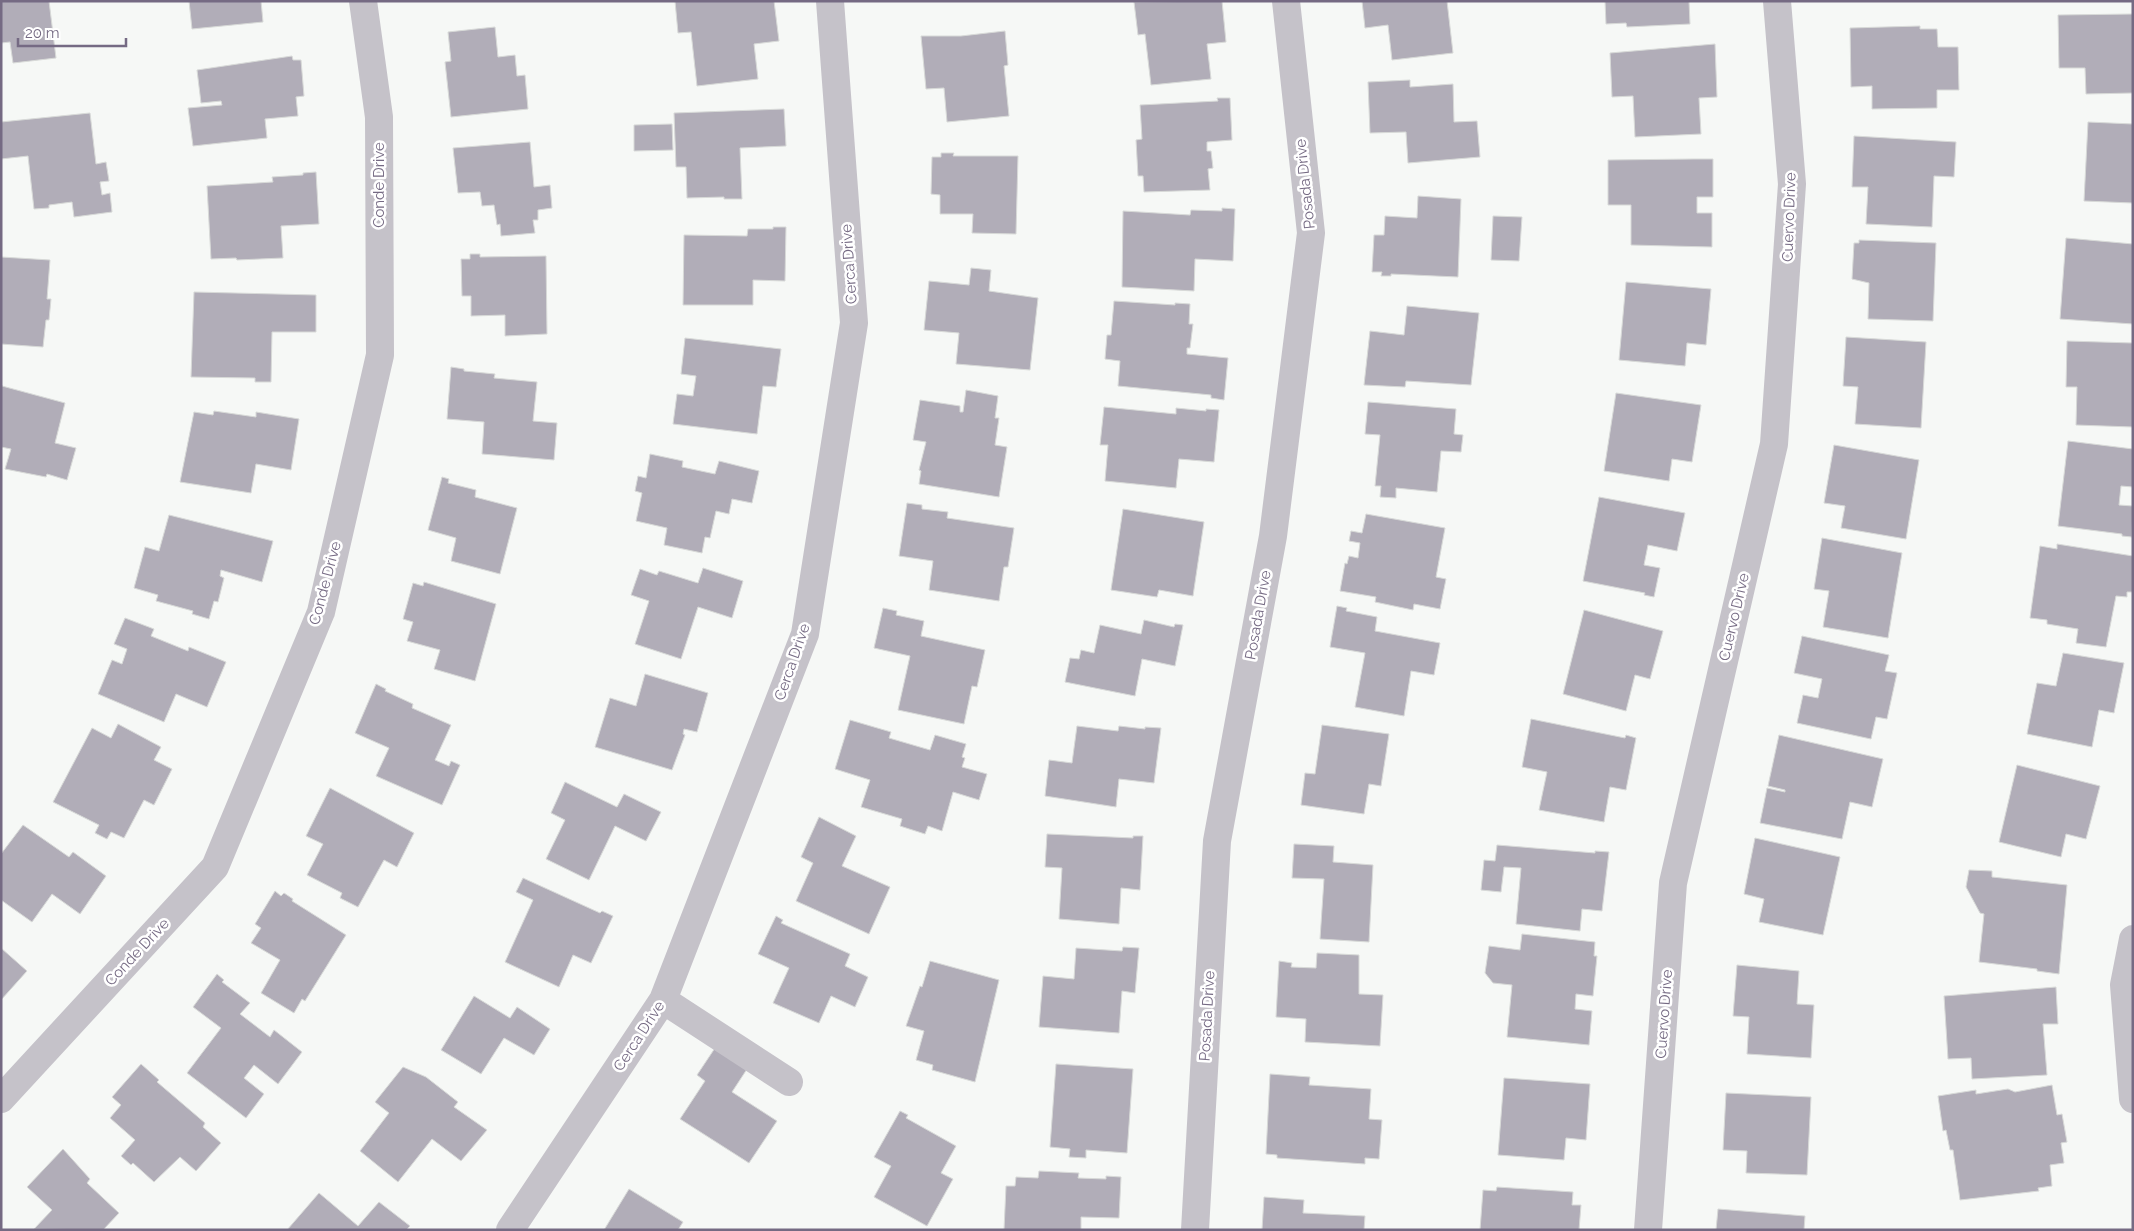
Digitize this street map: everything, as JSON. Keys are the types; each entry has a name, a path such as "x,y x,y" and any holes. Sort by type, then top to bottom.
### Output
{"street":[{"name":"Conde Drive","path":"1,1099 215,867 321,612 380,355 378,116 363,1"},
{"name":"Cerca Drive","path":"510,1230 663,1000 805,634 854,323 830,1"},
{"name":"Posada Drive","path":"1195,1230 1217,841 1273,536 1311,233 1286,1"},
{"name":"Cuervo Drive","path":"1648,1230 1673,883 1774,444 1792,184 1777,1"},
{"path":"2133,939 2124,985 2133,1099"},
{"path":"663,1000 789,1082"}],"building":[{"path":"1,1 49,1 56,58 13,63 10,42 1,43"},
{"path":"189,1 261,1 263,22 192,29"},
{"path":"675,1 774,1 779,41 754,44 758,79 697,86 691,32 678,33"},
{"path":"1222,1 1226,42 1207,44 1211,79 1151,85 1145,34 1138,35 1134,2"},
{"path":"1362,1 1447,1 1453,53 1392,60 1388,25 1365,28"},
{"path":"1605,1 1689,1 1690,24 1627,27 1626,23 1606,24"},
{"path":"2133,14 2133,93 2086,94 2085,68 2059,68 2058,15"},
{"path":"1920,26 1920,29 1937,29 1938,47 1958,47 1959,90 1937,90 1937,108 1872,109 1872,86 1851,87 1850,28"},
{"path":"495,27 498,57 515,55 517,76 525,75 528,109 451,117 445,62 451,61 448,32"},
{"path":"1005,31 1008,65 1004,66 1009,116 947,122 944,88 926,89 921,36 961,36"},
{"path":"1715,44 1717,97 1699,98 1701,134 1635,137 1633,96 1612,97 1610,53"},
{"path":"292,56 293,60 301,60 304,96 296,97 298,116 265,119 267,138 193,146 188,108 222,105 221,101 201,103 197,70"},
{"path":"1410,80 1410,87 1453,84 1454,122 1477,121 1480,157 1408,163 1406,132 1370,133 1368,82"},
{"path":"1217,98 1230,98 1232,140 1207,142 1207,151 1211,151 1213,168 1208,169 1210,190 1144,192 1143,176 1138,176 1136,140 1142,139 1140,105 1218,101"},
{"path":"784,109 786,146 740,148 742,199 724,199 724,197 687,198 686,167 676,167 674,113"},
{"path":"90,113 96,164 106,162 109,181 100,182 102,195 110,193 112,212 74,217 72,202 49,205 49,208 34,209 28,156 1,159 1,122"},
{"path":"2088,122 2133,124 2133,203 2084,201"},
{"path":"672,124 673,150 634,151 634,125"},
{"path":"1854,136 1956,142 1954,177 1934,176 1932,227 1866,224 1868,187 1852,187"},
{"path":"530,142 534,187 550,185 552,208 538,210 538,220 533,220 535,233 501,236 500,224 497,225 494,205 482,206 480,192 458,193 453,148"},
{"path":"941,153 954,153 953,156 1018,156 1016,234 972,233 973,214 940,214 940,195 931,194 932,157 941,157"},
{"path":"1713,159 1713,197 1697,197 1697,213 1712,213 1712,247 1631,245 1631,205 1608,205 1608,160"},
{"path":"316,172 319,224 281,226 283,258 211,259 207,186 273,182 272,177 303,175 303,173"},
{"path":"1418,196 1461,199 1458,277 1391,274 1391,276 1381,276 1382,272 1372,272 1374,235 1384,235 1385,216 1417,218"},
{"path":"1222,208 1235,209 1233,261 1195,259 1194,291 1122,287 1123,211 1190,215 1191,210 1222,211"},
{"path":"1493,216 1522,217 1519,261 1491,260"},
{"path":"773,227 786,227 785,281 753,280 753,305 683,305 684,235 747,236 748,229 773,229"},
{"path":"2066,238 2133,244 2133,324 2060,319"},
{"path":"1859,240 1936,243 1933,321 1868,319 1869,283 1852,279 1854,243 1859,243"},
{"path":"470,254 480,254 480,257 546,256 547,334 505,336 505,315 471,316 471,296 462,296 461,259 470,259"},
{"path":"1,257 50,260 47,299 51,299 43,347 1,344"},
{"path":"971,268 991,270 989,291 1038,298 1030,370 956,364 959,333 924,330 929,281 969,285"},
{"path":"1626,282 1711,289 1706,345 1687,343 1685,366 1619,360"},
{"path":"194,292 316,295 316,332 272,332 271,382 255,382 255,378 191,377"},
{"path":"1114,301 1175,305 1175,303 1190,304 1189,324 1193,324 1190,348 1187,348 1187,354 1228,358 1224,400 1211,398 1211,395 1118,386 1120,361 1105,359 1107,335 1111,335"},
{"path":"1407,306 1479,313 1471,385 1406,381 1405,387 1364,385 1370,331 1404,335"},
{"path":"1846,337 1926,342 1921,428 1855,424 1858,387 1843,386"},
{"path":"685,338 781,349 776,387 763,386 757,434 673,424 677,394 693,396 696,376 681,374"},
{"path":"2067,341 2133,343 2133,427 2076,425 2077,387 2066,387"},
{"path":"451,367 464,369 464,371 495,374 494,378 537,382 533,421 557,423 554,460 482,454 484,422 447,419"},
{"path":"1,383 2,386 65,403 55,443 76,448 67,480 47,474 46,477 5,469 11,449 1,447"},
{"path":"966,390 998,396 995,418 999,418 995,445 1007,447 999,497 919,484 921,471 919,470 926,442 913,440 920,400 960,406 960,412 963,412"},
{"path":"1616,393 1701,405 1692,462 1672,459 1669,481 1604,471"},
{"path":"1368,402 1456,409 1454,434 1463,435 1461,452 1441,451 1437,492 1396,488 1396,498 1380,497 1381,486 1375,486 1380,435 1365,434"},
{"path":"1104,407 1176,414 1176,408 1206,411 1206,409 1219,410 1214,462 1179,459 1176,488 1105,481 1108,445 1100,445"},
{"path":"214,411 256,417 256,412 299,419 291,470 256,464 251,493 180,482 194,412 213,415"},
{"path":"2068,441 2133,449 2133,487 2121,486 2119,505 2133,506 2132,537 2058,526"},
{"path":"1834,445 1919,460 1906,539 1841,528 1845,506 1824,503"},
{"path":"650,454 683,461 682,467 715,474 719,461 759,471 752,503 732,499 729,514 716,511 710,538 705,537 702,553 664,545 667,528 636,521 642,493 635,491 638,476 646,478"},
{"path":"442,477 449,479 448,483 476,490 475,497 517,508 500,574 451,561 456,538 428,530"},
{"path":"1599,497 1685,513 1677,551 1648,545 1644,565 1660,568 1654,597 1644,595 1645,593 1583,581"},
{"path":"907,503 922,505 922,509 948,512 947,518 1014,528 1008,567 1004,567 999,601 929,590 933,561 899,556"},
{"path":"1123,509 1204,522 1193,596 1159,590 1157,597 1111,590"},
{"path":"1366,514 1445,528 1436,577 1446,579 1440,609 1414,604 1413,610 1375,602 1376,597 1340,591 1345,563 1347,564 1349,556 1358,558 1360,543 1349,541 1351,531 1362,533"},
{"path":"169,515 273,541 262,582 221,570 220,576 224,578 218,602 214,601 209,619 192,614 193,611 156,601 158,595 134,588 145,547 159,551"},
{"path":"1822,538 1902,553 1888,638 1823,627 1829,591 1814,589"},
{"path":"2057,544 2133,556 2133,592 2127,592 2127,597 2116,596 2106,647 2076,643 2078,629 2047,624 2047,620 2030,618 2040,546 2057,549"},
{"path":"703,568 743,581 732,618 698,607 681,659 635,644 649,601 631,595 640,569 657,575 659,571 698,583"},
{"path":"424,582 496,604 475,681 434,669 440,650 407,641 413,622 403,619 413,583 423,586"},
{"path":"1337,606 1347,608 1346,611 1377,617 1375,631 1440,643 1434,675 1411,671 1404,716 1355,707 1365,653 1330,647"},
{"path":"883,608 897,611 896,615 924,621 921,636 985,650 977,687 972,686 964,724 898,710 910,656 874,648"},
{"path":"1584,610 1663,631 1650,679 1635,675 1626,711 1563,694"},
{"path":"125,618 154,629 151,636 188,651 189,647 226,662 207,707 176,694 164,722 98,694 112,660 122,664 127,649 114,644"},
{"path":"1144,620 1174,627 1175,624 1183,625 1175,666 1142,659 1135,696 1065,682 1070,658 1079,659 1081,650 1094,653 1100,625 1141,634"},
{"path":"1802,636 1889,655 1885,671 1897,673 1887,719 1876,717 1871,739 1797,723 1803,695 1818,698 1822,679 1794,673"},
{"path":"2063,653 2124,663 2114,713 2099,710 2092,747 2027,734 2037,683 2056,686"},
{"path":"645,674 708,693 697,732 684,729 683,734 685,735 672,770 595,747 610,698 636,706"},
{"path":"376,684 386,689 385,691 413,704 412,708 451,725 435,760 449,766 451,761 460,765 442,805 376,776 389,748 355,733"},
{"path":"1531,719 1625,738 1626,735 1636,738 1626,790 1610,787 1604,822 1539,810 1547,772 1522,767"},
{"path":"850,720 891,732 889,738 930,750 935,735 966,744 962,757 965,758 962,767 987,774 979,800 953,792 942,831 928,826 925,834 900,826 902,819 861,807 870,780 835,769"},
{"path":"118,724 161,747 154,760 172,769 154,805 144,800 124,838 111,832 107,839 95,833 99,825 53,802 92,728 111,738"},
{"path":"1322,725 1389,734 1381,786 1369,784 1364,814 1301,805 1305,773 1315,774"},
{"path":"1077,726 1118,731 1119,726 1145,729 1145,727 1161,728 1154,783 1119,779 1116,807 1045,796 1049,760 1072,763"},
{"path":"1779,735 1883,759 1872,807 1850,802 1842,839 1760,823 1767,788 1785,792 1785,790 1768,786"},
{"path":"2017,765 2100,786 2086,839 2066,834 2061,857 1999,842"},
{"path":"565,782 617,807 624,794 661,812 646,841 615,826 589,880 546,859 565,820 551,813"},
{"path":"330,788 414,833 397,867 384,860 358,907 340,898 342,893 307,875 323,844 306,836"},
{"path":"819,817 856,836 842,866 890,887 869,934 796,901 813,863 801,857"},
{"path":"23,825 69,857 73,852 106,876 80,914 52,894 32,922 1,900 1,854"},
{"path":"1047,834 1133,838 1133,836 1143,836 1140,890 1121,888 1119,924 1059,919 1062,868 1045,867"},
{"path":"1755,838 1840,857 1823,935 1759,922 1764,899 1744,894"},
{"path":"1294,844 1334,846 1333,862 1373,865 1369,942 1320,939 1324,879 1292,878"},
{"path":"1497,845 1595,853 1595,851 1609,852 1602,911 1582,909 1580,931 1516,924 1521,868 1504,867 1501,892 1481,890 1484,860 1495,861"},
{"path":"1969,870 1992,871 1992,877 2067,885 2059,974 2037,971 2037,969 1979,962 1984,914 1980,913 1966,887"},
{"path":"523,878 600,913 602,911 613,916 591,963 573,955 559,987 505,962 533,900 516,892"},
{"path":"275,891 281,896 284,893 293,899 292,901 346,935 305,1001 302,999 294,1013 261,993 280,960 251,943 261,928 255,924"},
{"path":"776,916 783,920 781,923 850,954 845,966 868,977 855,1007 831,996 819,1023 773,1003 789,968 758,954"},
{"path":"1522,934 1595,942 1594,956 1597,956 1593,996 1576,994 1575,1009 1592,1011 1589,1045 1507,1037 1512,985 1493,983 1485,973 1489,946 1520,950"},
{"path":"1123,947 1139,948 1135,993 1122,991 1119,1033 1039,1027 1043,976 1074,979 1076,948 1122,951"},
{"path":"1,948 27,971 1,1000"},
{"path":"1317,953 1359,955 1359,994 1383,995 1380,1046 1305,1042 1306,1019 1276,1017 1279,961 1292,963 1291,967 1316,968"},
{"path":"930,961 999,980 975,1082 932,1070 933,1065 916,1060 924,1031 906,1026 920,986 922,987"},
{"path":"1737,965 1799,971 1797,1004 1814,1005 1811,1058 1747,1054 1749,1017 1733,1016"},
{"path":"217,974 224,980 222,982 250,1003 240,1014 270,1037 274,1030 302,1052 278,1084 254,1065 244,1078 264,1094 246,1118 187,1073 221,1028 193,1007"},
{"path":"2056,987 2058,1024 2043,1024 2047,1075 1972,1079 1971,1058 1948,1059 1944,996"},
{"path":"474,996 510,1018 517,1007 550,1029 534,1055 504,1038 481,1074 441,1050"},
{"path":"717,1045 749,1066 732,1092 777,1121 749,1163 680,1119 705,1081 697,1075"},
{"path":"141,1064 159,1080 157,1082 205,1123 203,1127 221,1143 196,1171 180,1157 154,1182 133,1163 131,1165 121,1156 135,1140 110,1118 121,1105 112,1097"},
{"path":"1056,1064 1133,1069 1127,1153 1086,1150 1086,1158 1069,1157 1070,1149 1050,1147"},
{"path":"403,1067 426,1077 458,1102 454,1107 487,1130 461,1161 432,1139 398,1182 360,1151 389,1113 375,1102"},
{"path":"1270,1074 1310,1077 1309,1085 1371,1089 1369,1119 1382,1120 1379,1159 1365,1158 1365,1164 1277,1158 1277,1155 1266,1154"},
{"path":"1504,1078 1590,1084 1586,1140 1566,1138 1564,1160 1498,1155"},
{"path":"2052,1085 2057,1115 2062,1114 2067,1142 2061,1143 2064,1163 2050,1165 2052,1186 2038,1188 2039,1191 1960,1200 1953,1150 1950,1150 1946,1130 1943,1131 1938,1096 1976,1090 1976,1094 2008,1089 2015,1092"},
{"path":"1726,1093 1811,1097 1807,1175 1746,1173 1747,1151 1723,1150"},
{"path":"900,1111 908,1115 906,1118 956,1146 941,1173 953,1179 927,1226 874,1197 891,1166 874,1157"},
{"path":"63,1149 90,1179 87,1183 119,1213 103,1230 34,1229 52,1210 27,1187"},
{"path":"1039,1171 1079,1173 1078,1178 1106,1179 1106,1176 1121,1177 1119,1218 1081,1217 1081,1230 1004,1230 1006,1186 1015,1186 1016,1177 1038,1178"},
{"path":"1497,1187 1573,1192 1572,1205 1581,1205 1579,1230 1480,1230 1483,1190 1496,1191"},
{"path":"629,1189 683,1222 678,1230 604,1230"},
{"path":"319,1193 358,1226 379,1202 410,1226 406,1230 287,1230"},
{"path":"1264,1197 1304,1200 1303,1213 1365,1216 1364,1230 1262,1230"},
{"path":"1718,1209 1805,1216 1804,1230 1716,1230"}]}
